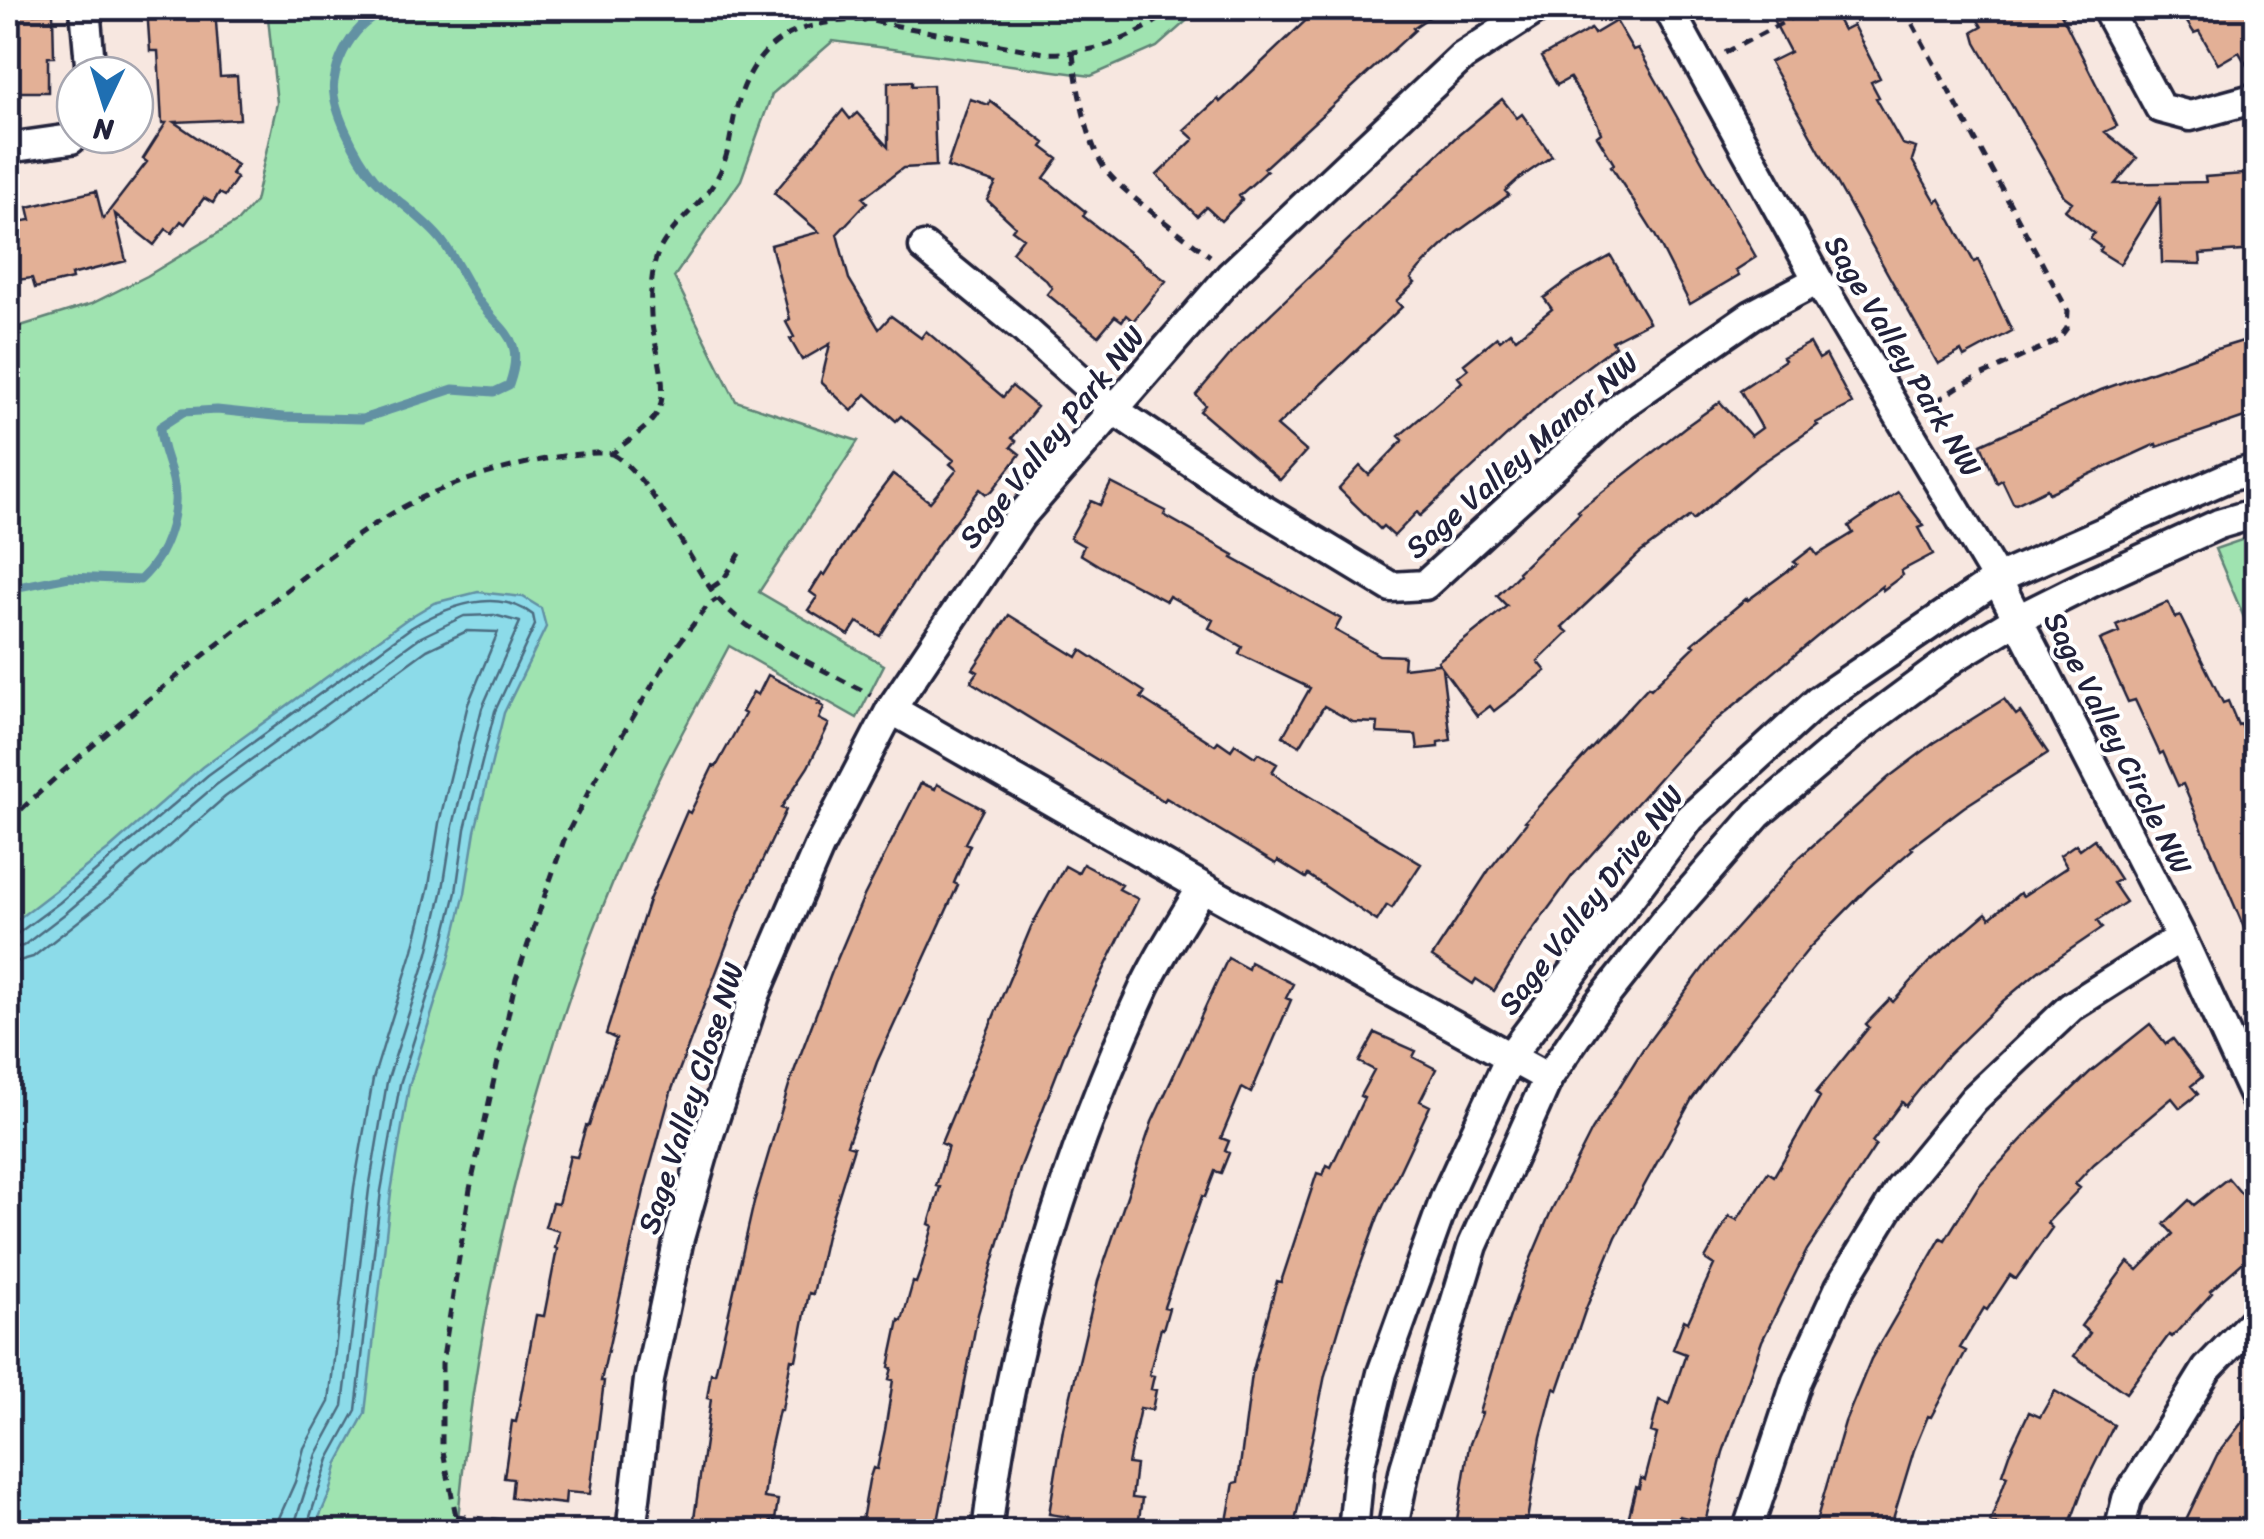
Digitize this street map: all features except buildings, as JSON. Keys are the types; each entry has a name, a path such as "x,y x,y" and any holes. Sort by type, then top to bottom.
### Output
{"street":[{"path":"85,8 89,55"},
{"name":"Sage Valley Park NW","path":"891,709 1020,518 1230,276 1462,56 1538,8"},
{"name":"Sage Valley Park NW","path":"1668,8 1818,280 1997,579"},
{"path":"2106,8 2160,108 2190,116 2256,98"},
{"path":"8,148 55,141"},
{"name":"Sage Valley Manor NW","path":"924,247 1114,410 1249,502 1391,587 1424,585 1624,404 1752,315 1818,280"},
{"name":"Sage Valley Drive NW","path":"1353,1532 1359,1468 1382,1373 1446,1196 1511,1056 1690,818 1818,702 1997,579 2228,477 2256,469"},
{"path":"1392,1532 1405,1468 1473,1246 1548,1078 1594,1010 1667,918 1758,814 1858,729 1955,657 2018,619 2219,524 2256,513"},
{"name":"Sage Valley Circle NW","path":"1997,579 2181,937 2256,1100"},
{"path":"891,709 1548,1078"},
{"name":"Sage Valley Close NW","path":"631,1532 649,1380 678,1238 709,1134 754,995 818,847 891,709"},
{"path":"987,1532 1018,1355 1047,1242 1094,1108 1146,983 1202,887"},
{"path":"1747,1532 1797,1382 1840,1287 1900,1189 1974,1099 2072,1007 2181,937"},
{"path":"2119,1532 2127,1499 2207,1369 2256,1318"}],"path":[{"path":"612,454 654,419 660,404 661,384 651,316 656,258 666,239 717,179 728,152 743,88 759,60 776,42 791,31 814,24 866,20 1044,53 1073,54 1130,38 1175,8"},
{"path":"1701,66 1810,8"},
{"path":"1904,8 2068,310 2067,328 2058,340 1961,385 1905,420"},
{"path":"1073,54 1076,82 1104,168 1230,276"},
{"path":"8,822 140,705 373,526 447,487 579,454 612,454 621,458 642,483 717,598 752,627 891,709"},
{"path":"711,588 723,580 743,550"},
{"path":"450,1532 456,1516 442,1446 442,1364 470,1189 516,979 564,840 592,785 673,650 717,598"},
{"path":"456,1516 606,1532"}],"green space":[{"path":"267,8 1201,8 1157,47 1091,76 833,41 772,94 741,180 674,277 736,401 858,441 759,592 884,665 857,718 729,646 666,763 583,959 524,1147 482,1339 457,1531 8,1532 8,330 91,304 147,276 238,221 255,202 277,103"},
{"path":"2256,535 2256,646 2215,549"}],"water":[{"path":"478,592 523,597 541,608 546,627 504,713 449,959 409,1086 391,1192 365,1413 338,1463 313,1531 8,1531 8,932 14,922 108,850 202,767 407,619 434,603"}],"waterway":[{"path":"8,589 69,577 140,580 164,547 175,507 173,480 160,427 183,412 217,410 362,419 453,389 494,392 509,385 515,357 509,338 478,300 442,241 374,178 340,118 334,92 340,59 356,33 384,8"}]}
